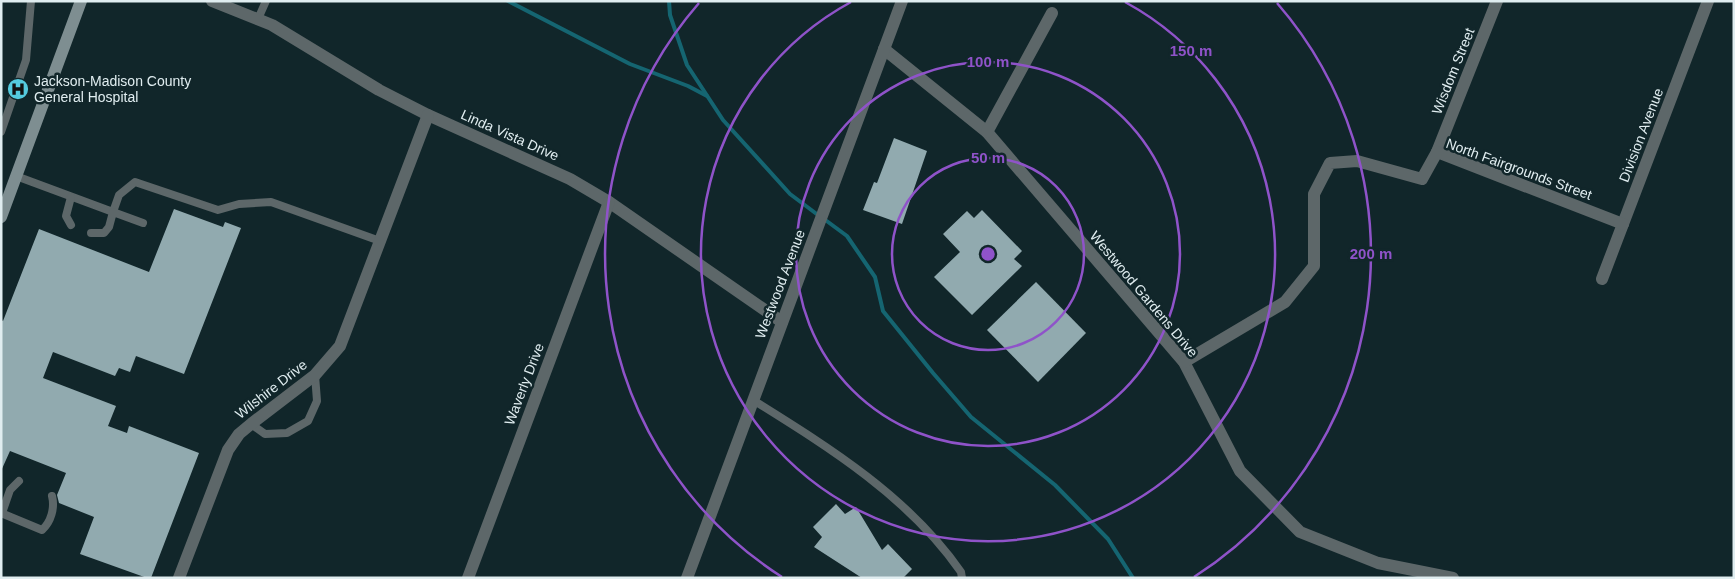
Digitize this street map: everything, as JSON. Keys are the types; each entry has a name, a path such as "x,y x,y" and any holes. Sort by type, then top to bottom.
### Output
{"main road":[{"path":"1,217 81,1"}],"street":[{"name":"Linda Vista Drive","path":"212,1 258,19 379,90 428,115 570,178 609,202 782,322"},
{"name":"Westwood Avenue","path":"687,578 902,1"},
{"name":"Wisdom Street","path":"1437,152 1497,1"},
{"name":"Division Avenue","path":"1602,279 1708,1"},
{"path":"987,132 1052,13"},
{"name":"Westwood Gardens Drive","path":"884,49 987,132 1184,362 1240,471 1300,532 1378,563 1453,578"},
{"name":"Wilshire Drive","path":"180,578 228,450 239,434 315,375 340,346 428,115"},
{"name":"North Fairgrounds Street","path":"1184,362 1285,302 1314,266 1314,194 1330,163 1357,161 1422,179 1437,152 1623,224"},
{"name":"Waverly Drive","path":"468,578 609,202"}],"lane":[{"path":"1,132 26,60 31,1"},
{"path":"258,19 266,1"},
{"path":"16,176 143,223"},
{"path":"92,233 104,233 109,227 119,195 135,182 218,210 239,204 271,202 380,241"},
{"path":"71,197 66,216 71,225"},
{"path":"251,424 265,434 288,433 308,421 317,401 315,375"},
{"path":"753,400 810,435 891,494 941,543 961,576"},
{"path":"19,481 10,490 1,513 42,530 48,524 54,504 52,496"}],"building":[{"path":"894,138 927,151 902,224 863,210 874,182 877,183"},
{"path":"174,209 223,227 225,222 241,228 184,374 136,356 130,372 119,368 115,376 53,352 43,378 116,406 108,426 127,433 129,426 199,453 151,578 147,578 80,554 94,517 59,503 57,495 66,473 10,451 1,471 1,320 3,321 39,229 149,272"},
{"path":"982,210 1022,251 1014,259 1022,266 972,315 934,277 960,252 943,234 967,211 974,218"},
{"path":"1036,282 1086,333 1038,382 987,330"},
{"path":"836,504 845,514 856,507 882,550 888,544 912,569 903,578 862,578 814,547 822,537 813,527"}],"waterway":[{"path":"508,1 630,64 688,86 707,96"},
{"path":"669,1 670,15 687,65 723,120 790,194 818,215"},
{"path":"824,219 847,236 875,277 883,311 933,373 971,417 1055,485 1108,539 1133,578"}],"place":[{"name":"Jackson-Madison County General Hospital","path":"18,89"}]}
